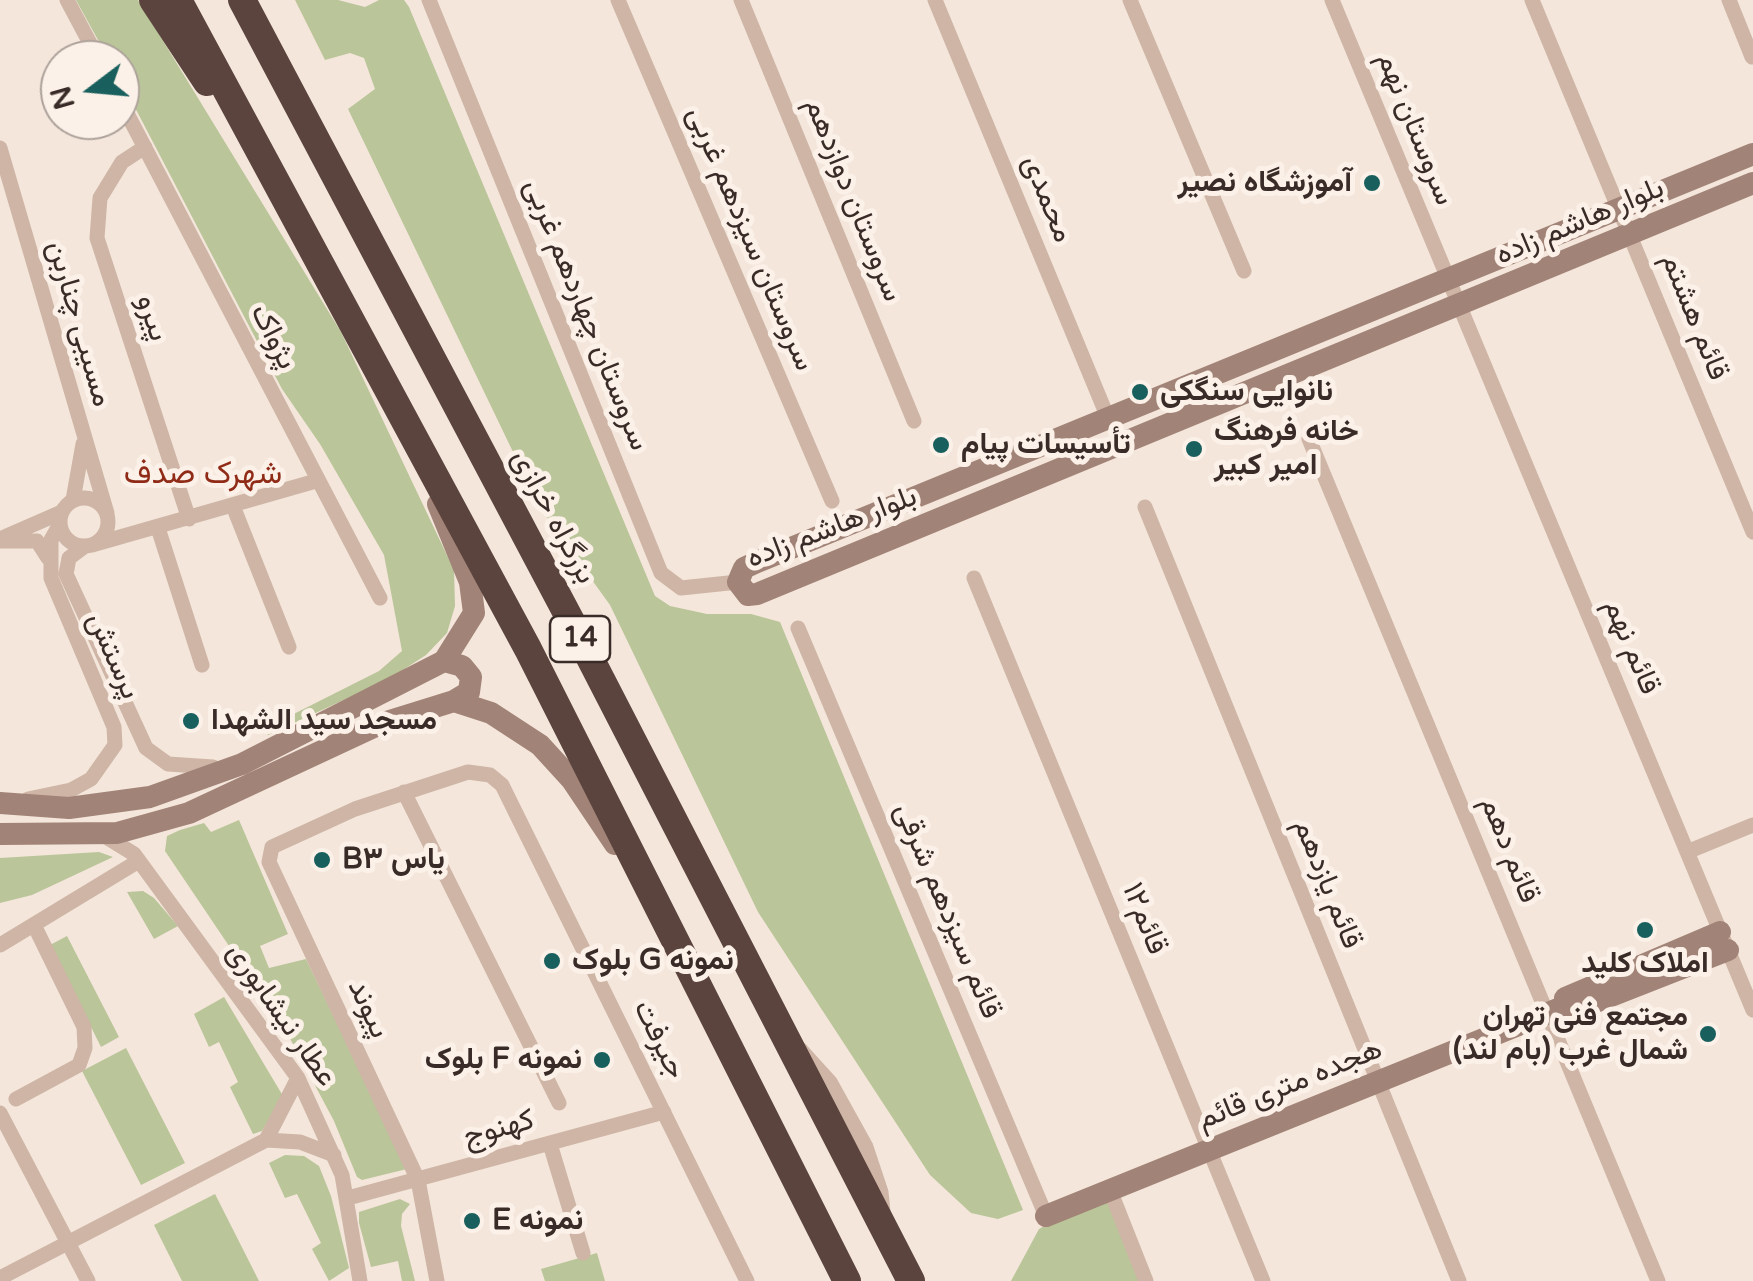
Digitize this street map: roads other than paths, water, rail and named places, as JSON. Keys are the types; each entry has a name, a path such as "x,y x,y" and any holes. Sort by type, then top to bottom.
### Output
{"highway":[{"path":"153,0 184,52 261,155"},
{"name":"14","path":"178,0 412,441 528,650 847,1281"},
{"name":"بزرگراه خرازی","path":"242,0 912,1281"},
{"path":"258,0 307,119"}],"street":[{"path":"67,0 88,40"},
{"name":"سروستان چهاردهم غربی","path":"429,0 660,574 682,588 738,582"},
{"name":"سروستان سیزدهم غربی","path":"618,0 832,500"},
{"name":"سروستان دوازدهم","path":"741,0 914,422"},
{"name":"محمدی","path":"935,0 1108,418"},
{"path":"1130,0 1244,271"},
{"name":"سروستان نهم","path":"1332,0 1458,306"},
{"name":"قائم هشتم","path":"1532,0 1753,532"},
{"path":"1728,0 1752,57"},
{"name":"پژواک","path":"140,138 380,598"},
{"name":"مسیبی چناربن","path":"0,148 108,517"},
{"name":"پیرو","path":"145,148 122,162 100,198 97,238 189,519"},
{"name":"بلوار هاشم زاده","path":"1753,154 744,568 738,582 748,595 757,594 1753,184"},
{"name":"قائم نهم","path":"1458,306 1753,1010"},
{"path":"48,558 84,440"},
{"name":"قائم دهم","path":"1309,440 1552,1011 1658,1281"},
{"path":"3,804 69,808 150,798 242,764 444,660 474,614 470,582 412,441"},
{"path":"65,512 70,542 89,546 316,481"},
{"path":"933,490 945,516"},
{"path":"0,540 97,501 108,517 158,528"},
{"path":"233,506 289,646"},
{"name":"قائم یازدهم","path":"1145,508 1459,1281"},
{"path":"89,546 104,536 108,517"},
{"path":"158,528 202,665"},
{"path":"0,540 37,541 48,558"},
{"name":"پرستش","path":"89,546 69,558 66,574 146,748 156,758 180,767 242,764"},
{"name":"پرستش","path":"3,804 72,790 106,764 115,745 114,726 64,614 48,558"},
{"name":"قائم۱۲","path":"974,578 1263,1281"},
{"name":"قائم سیزدهم شرقی","path":"798,628 1046,1216"},
{"path":"0,834 99,833 188,813 380,724 454,701 468,692 471,678 462,666 444,660"},
{"path":"454,701 491,714 540,745 572,780 659,908"},
{"name":"جيرفت","path":"404,792 457,773 490,774 502,785 748,1281"},
{"path":"404,792 559,1102"},
{"name":"پیوند","path":"404,792 272,847 270,862 418,1180 438,1281"},
{"path":"0,945 34,928 136,858 144,825"},
{"path":"1687,852 1753,825"},
{"path":"99,833 136,858"},
{"name":"عطار نیشابوری","path":"136,858 298,1078 334,1155 348,1198 360,1281"},
{"path":"16,1098 78,1066 85,1048 84,1026 34,928"},
{"name":"هجده متری قائم","path":"1046,1216 1552,1011 1564,999 1724,941"},
{"path":"0,1278 266,1140 286,1110 298,1078"},
{"name":"كهنوج","path":"348,1198 664,1112"},
{"path":"0,1113 88,1281"},
{"path":"266,1140 300,1142 334,1155"},
{"path":"550,1144 582,1253"},
{"path":"1110,1190 1146,1281"}],"place":[{"name":"آموزشگاه نصیر","path":"1372,183"},
{"name":"نانوایی سنگکی","path":"1140,392"},
{"name":"تأسیسات پیام","path":"941,445"},
{"name":"خانه فرهنگ امیر کبیر","path":"1194,449"},
{"name":"مسجد سید الشهدا","path":"191,721"},
{"name":"B۳ یاس","path":"322,860"},
{"name":"املاک کلید","path":"1645,930"},
{"name":"بلوک G نمونه","path":"552,961"},
{"name":"مجتمع فنی تهران شمال غرب (بام لند)","path":"1708,1034"},
{"name":"بلوک F نمونه","path":"602,1060"},
{"name":"E نمونه","path":"472,1221"}],"district":[{"name":"شهرک صدف","path":"203,475"}]}
